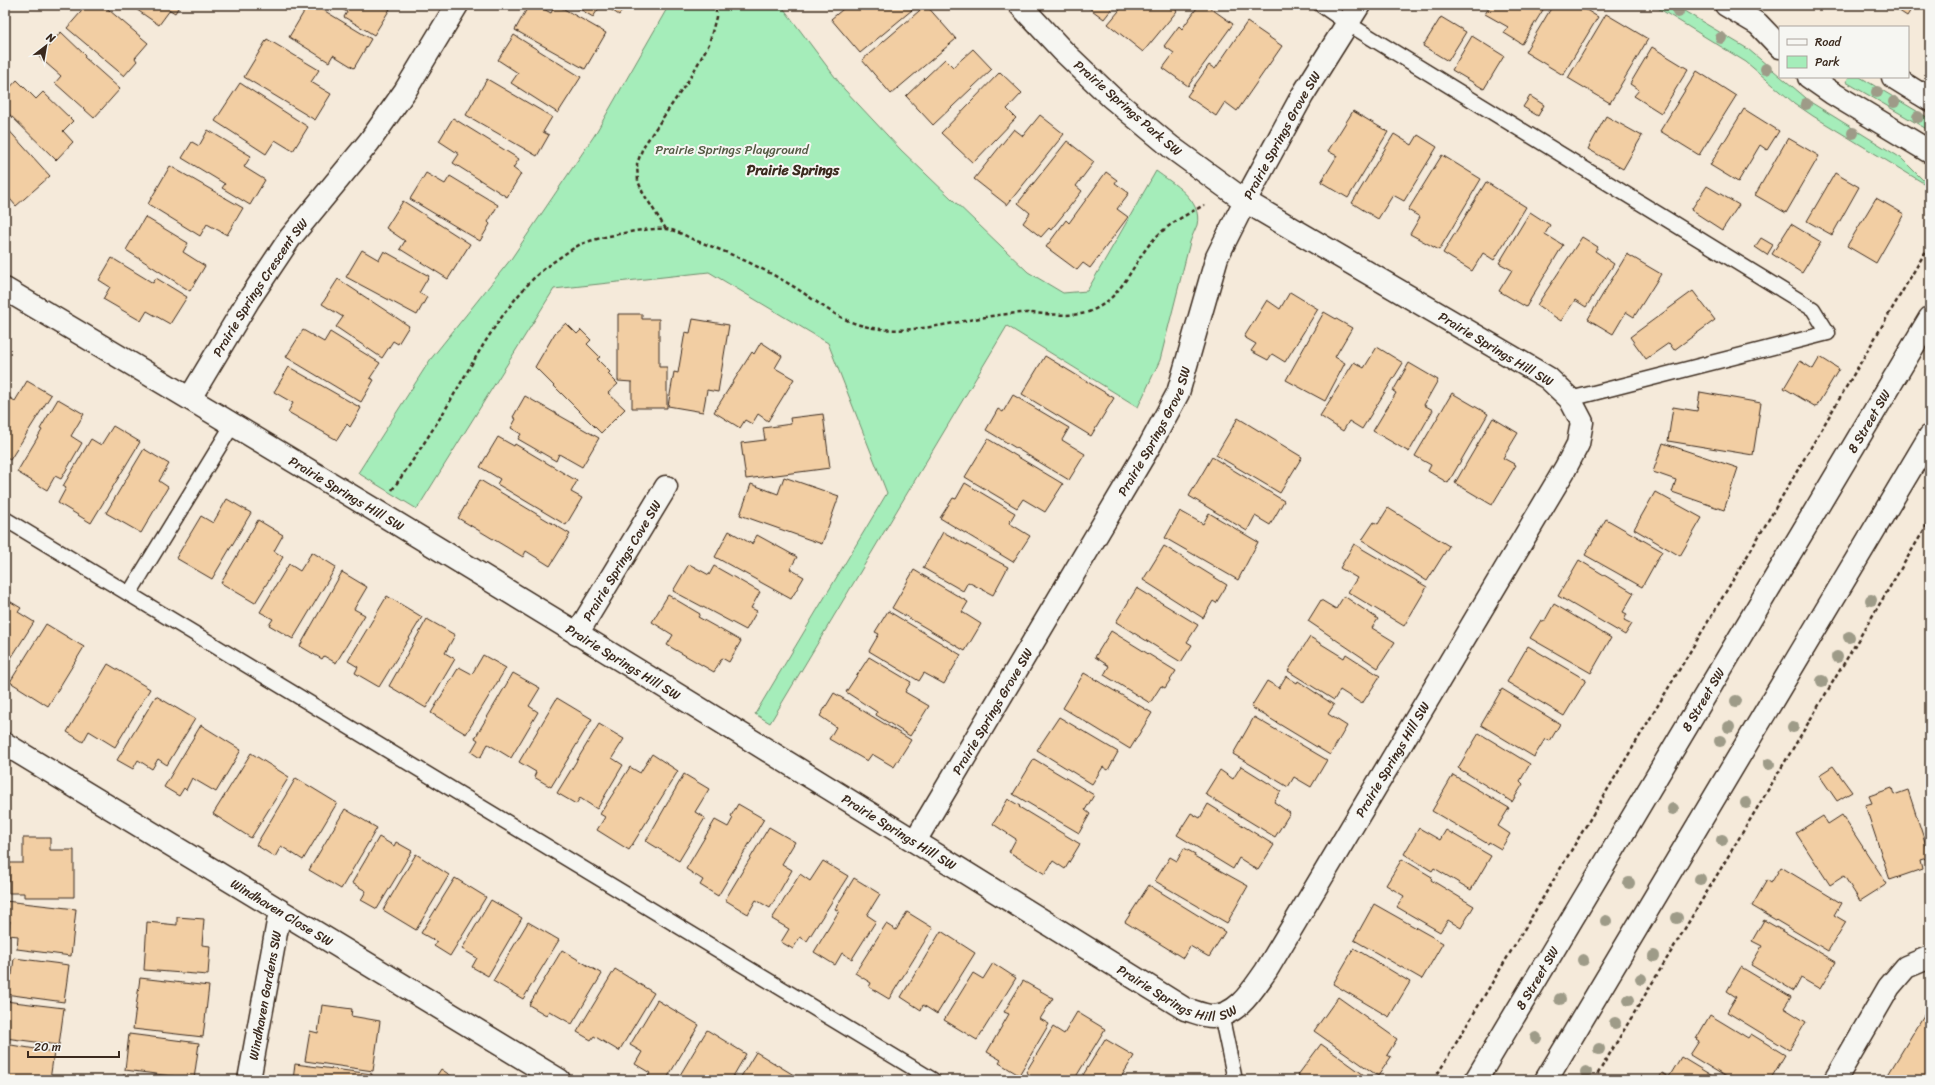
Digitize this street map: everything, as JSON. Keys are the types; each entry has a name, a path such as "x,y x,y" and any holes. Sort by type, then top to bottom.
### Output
{"street":[{"name":"Prairie Springs Crescent SW","path":"190,398 248,301 290,238 369,142 396,103 457,5"},
{"name":"Prairie Springs Park SW","path":"1020,5 1063,51 1111,97 1171,148 1237,196"},
{"name":"Prairie Springs Grove SW","path":"915,841 1146,452 1174,399 1192,346 1217,257 1237,196 1359,5"},
{"path":"1726,5 1758,24 1779,46"},
{"path":"1758,24 1779,29"},
{"path":"1810,78 1832,93 1930,152"},
{"path":"1894,78 1926,95"},
{"name":"Prairie Springs Hill SW","path":"190,398 915,841 1185,1009 1212,1016 1234,1009 1249,995 1266,971 1565,469 1578,444 1582,422 1570,399 1548,378 1237,196"},
{"path":"5,289 190,398"},
{"name":"8 Street SW","path":"1476,1080 1930,318"},
{"path":"1546,1080 1930,436"},
{"name":"Prairie Springs Cove SW","path":"577,634 666,487"},
{"name":"Windhaven Close SW","path":"5,744 559,1080"},
{"name":"Windhaven Gardens SW","path":"249,1080 280,911"},
{"path":"1835,1080 1889,987 1906,967 1930,957"}],"lane":[{"path":"1321,5 1347,23 1813,309 1828,332 1570,399"},
{"path":"129,594 233,424"},
{"path":"5,519 933,1080"},
{"path":"1221,1014 1235,1080"}],"path":[{"path":"666,229 643,193 638,181 637,164 643,147 690,78 709,44 716,18 716,5"},
{"path":"376,512 414,459 445,409 479,349 508,307 538,274 580,245 626,232 666,229 733,254 791,285 842,318 859,325 886,330 910,329 1020,313 1058,314 1090,312 1111,299 1126,282 1154,240 1170,225 1237,196"},
{"path":"1434,1080 1744,562 1930,244"},
{"path":"1594,1080 1930,520"}],"green space":[{"name":"Prairie Springs Playground","path":"669,5 781,5 844,89 901,150 1028,272 1063,293 1087,291 1156,171 1185,193 1191,200 1198,216 1197,225 1190,242 1160,360 1138,407 1007,326 770,723 755,714 887,493 828,343 709,272 554,289 417,509 358,473 430,360 511,259 594,136"},
{"path":"1653,5 1674,5 1748,49 1779,75 1779,78 1782,78 1812,103 1901,158 1930,187 1813,116 1794,103 1746,62"},
{"path":"1848,78 1862,78 1930,119 1930,131 1846,82"}],"building":[{"path":"87,5 103,5 148,43 135,58 137,61 124,76 67,28"},
{"path":"130,5 180,5 175,13 170,10 159,25"},
{"path":"308,5 315,5 371,39 354,68 333,55 329,62 289,37"},
{"path":"335,5 383,5 390,9 374,35 344,17 347,12"},
{"path":"529,5 536,5 551,13 555,5 557,5 606,33 585,69 515,30"},
{"path":"573,5 601,5 593,17"},
{"path":"604,5 625,5 619,15"},
{"path":"848,5 918,5 860,53 831,19"},
{"path":"926,5 956,39 891,94 862,60"},
{"path":"1085,5 1115,5 1104,19"},
{"path":"1124,5 1170,5 1177,11 1143,52 1108,24"},
{"path":"1199,5 1206,5 1233,24 1188,86 1163,68 1174,53 1164,46 1179,26 1182,29"},
{"path":"1491,5 1546,5 1522,44 1504,33 1508,27 1485,14"},
{"path":"1553,5 1578,5 1598,17 1563,75 1525,52"},
{"path":"1890,5 1914,5 1907,16"},
{"path":"1606,14 1648,39 1610,103 1568,78"},
{"path":"1441,17 1466,32 1448,61 1423,46"},
{"path":"1247,22 1282,46 1237,111 1225,102 1216,116 1187,96 1209,65 1215,69"},
{"path":"61,32 85,55 84,57 120,89 94,118 55,83 61,76 39,57"},
{"path":"514,35 581,77 558,113 511,83 518,73 498,60"},
{"path":"1472,36 1504,56 1484,89 1452,70"},
{"path":"267,39 319,70 311,82 331,94 315,120 244,77"},
{"path":"1652,47 1688,69 1661,113 1634,96 1639,90 1630,84"},
{"path":"973,49 992,69 933,125 906,96 945,59 953,67"},
{"path":"1697,71 1736,96 1699,155 1660,131"},
{"path":"1000,72 1022,93 1007,109 1016,118 973,163 941,133"},
{"path":"487,79 552,117 543,132 549,135 537,156 466,115"},
{"path":"17,80 36,99 43,92 73,121 63,131 73,142 56,160 5,110 5,93"},
{"path":"240,83 308,127 293,151 275,140 266,154 215,121"},
{"path":"1530,96 1544,105 1538,116 1523,107"},
{"path":"1744,109 1779,131 1767,150 1760,145 1738,182 1710,165"},
{"path":"1353,111 1388,132 1348,198 1321,182 1337,156 1328,151"},
{"path":"1040,115 1064,134 1007,205 974,179 1014,129 1023,136"},
{"path":"1606,116 1642,136 1623,169 1588,149"},
{"path":"453,118 519,159 513,168 521,174 507,197 453,163 459,154 439,141"},
{"path":"5,126 50,176 16,206 5,193"},
{"path":"208,130 251,156 244,167 265,180 250,205 222,188 225,184 182,158 192,142 199,146"},
{"path":"1394,134 1412,145 1418,135 1437,147 1404,201 1393,195 1378,219 1352,203"},
{"path":"1788,138 1819,156 1786,213 1755,195"},
{"path":"1067,141 1094,162 1076,186 1082,191 1051,230 1049,228 1041,237 1023,223 1030,213 1018,203"},
{"path":"1442,155 1481,179 1439,250 1410,234 1420,217 1408,210"},
{"path":"170,166 243,208 227,235 207,224 200,236 148,204"},
{"path":"1106,172 1117,180 1115,183 1129,193 1117,209 1128,217 1090,268 1083,263 1077,270 1046,247 1066,220 1069,223"},
{"path":"426,173 445,184 450,176 498,205 488,222 490,224 480,241 410,199"},
{"path":"1835,173 1859,187 1832,235 1807,221"},
{"path":"1486,182 1526,207 1494,260 1483,253 1472,271 1443,253"},
{"path":"1707,186 1739,205 1722,230 1691,210"},
{"path":"1876,198 1904,214 1876,263 1847,246"},
{"path":"403,201 470,244 448,279 400,249 405,241 386,228"},
{"path":"1530,212 1550,225 1545,234 1563,245 1526,307 1499,291 1512,270 1499,263"},
{"path":"145,217 188,243 183,252 205,266 190,291 126,250"},
{"path":"1791,224 1821,242 1802,273 1772,254"},
{"path":"1582,237 1598,247 1595,251 1614,264 1586,307 1575,300 1561,321 1537,305"},
{"path":"1761,238 1773,245 1767,255 1755,247"},
{"path":"362,250 379,260 384,251 429,276 419,293 427,297 417,315 346,277"},
{"path":"1627,254 1661,274 1634,317 1626,312 1613,334 1588,319"},
{"path":"112,258 153,283 156,278 187,297 170,324 147,311 141,321 103,299 110,287 99,280"},
{"path":"338,279 409,326 398,344 393,341 382,358 336,327 343,317 322,304"},
{"path":"1693,291 1715,320 1674,350 1669,343 1646,359 1630,337"},
{"path":"1290,292 1318,309 1285,362 1272,354 1268,360 1251,351 1256,344 1244,337 1267,300 1280,309"},
{"path":"1324,312 1352,328 1335,357 1345,363 1325,401 1286,380"},
{"path":"618,314 642,314 642,319 659,319 659,367 667,367 667,408 632,408 632,382 618,381"},
{"path":"693,319 729,325 718,392 707,390 703,412 668,406 674,372 678,373 685,332 690,333"},
{"path":"566,323 577,334 581,330 591,340 587,344 600,357 597,359 610,372 608,374 618,384 608,393 625,409 601,433 535,367 555,333"},
{"path":"303,330 324,342 330,332 380,363 370,378 374,380 361,402 286,357"},
{"path":"761,342 782,356 775,368 794,379 768,421 758,414 752,424 745,420 740,428 714,412 752,352 754,354"},
{"path":"1377,347 1403,363 1362,429 1349,421 1343,431 1320,416 1354,362 1364,368"},
{"path":"1045,356 1114,398 1091,436 1022,394"},
{"path":"1820,357 1839,369 1816,407 1784,388 1800,361 1813,369"},
{"path":"1409,363 1438,380 1424,405 1433,410 1409,452 1373,431 1396,393 1393,391"},
{"path":"289,367 361,408 350,427 347,424 337,440 288,412 293,403 274,392"},
{"path":"27,381 51,395 10,460 5,457 5,395 15,401"},
{"path":"1700,392 1761,403 1753,455 1668,441 1673,407 1697,411"},
{"path":"1452,393 1488,414 1448,483 1428,471 1431,465 1415,456"},
{"path":"1013,395 1069,428 1062,440 1085,454 1069,480 986,430 998,409 1003,412"},
{"path":"525,396 599,438 582,467 559,454 556,461 518,439 521,434 511,428 516,419 513,417"},
{"path":"58,399 84,414 71,436 82,443 61,479 55,476 47,490 17,472 42,430 40,429"},
{"path":"823,414 830,468 746,479 741,443 765,440 763,428 791,424 790,418"},
{"path":"1238,418 1302,457 1280,493 1216,455"},
{"path":"1493,418 1518,433 1503,458 1516,465 1492,505 1455,483"},
{"path":"113,426 140,442 91,523 58,503 66,488 63,486 91,439 101,445"},
{"path":"498,437 514,446 515,444 577,481 571,492 582,498 566,525 497,484 500,479 480,467"},
{"path":"988,439 1063,484 1045,512 1023,499 1017,508 965,477"},
{"path":"1663,443 1738,468 1724,510 1672,492 1676,480 1653,472"},
{"path":"144,449 169,464 159,481 168,487 141,533 106,513"},
{"path":"1212,457 1284,501 1270,525 1255,516 1247,531 1189,496"},
{"path":"784,477 839,496 822,544 740,515 751,484 778,494"},
{"path":"480,480 570,534 550,566 526,551 523,557 458,518"},
{"path":"965,483 1015,513 1009,523 1030,536 1013,562 940,518 953,498 956,499"},
{"path":"1655,492 1702,518 1680,556 1634,529"},
{"path":"227,499 251,513 212,579 176,558 201,516 213,523"},
{"path":"1388,508 1449,546 1427,581 1362,540 1374,522 1378,524"},
{"path":"1180,511 1203,524 1209,513 1258,542 1238,580 1165,538"},
{"path":"1606,519 1662,551 1642,587 1585,555"},
{"path":"258,520 283,535 274,551 283,557 255,603 221,583"},
{"path":"729,531 752,544 757,535 797,557 790,569 804,577 791,599 715,557"},
{"path":"943,532 1008,567 993,595 968,582 963,591 923,568"},
{"path":"1354,544 1427,587 1404,626 1348,592 1357,578 1340,568"},
{"path":"1164,546 1227,585 1216,603 1213,601 1203,618 1143,580"},
{"path":"312,552 336,567 293,639 269,625 273,619 260,612 289,564 300,571"},
{"path":"1579,560 1634,593 1623,612 1627,614 1624,620 1632,624 1625,635 1558,596"},
{"path":"689,564 709,575 714,566 760,592 751,608 757,611 746,630 673,591"},
{"path":"914,570 968,602 962,612 981,624 965,651 892,608"},
{"path":"342,572 367,587 354,609 365,615 336,663 324,656 322,659 300,646"},
{"path":"1137,588 1198,625 1187,642 1192,645 1181,662 1116,622"},
{"path":"668,595 700,614 698,617 741,641 729,662 722,658 714,672 667,645 673,635 652,622"},
{"path":"387,596 422,617 379,687 355,673 358,667 348,661"},
{"path":"1344,596 1378,619 1372,628 1395,642 1378,668 1308,621 1321,600 1336,609"},
{"path":"6,599 21,608 18,612 34,622 6,666 5,601"},
{"path":"1554,604 1611,638 1591,673 1530,638 1541,620 1544,622"},
{"path":"888,611 961,655 944,684 924,673 919,681 869,651 879,634 875,632"},
{"path":"427,619 455,635 445,653 455,659 426,708 389,686"},
{"path":"46,624 84,647 48,706 10,682"},
{"path":"1111,631 1176,671 1165,688 1161,686 1150,703 1104,675 1109,666 1095,657"},
{"path":"1310,637 1344,658 1346,654 1380,676 1362,704 1340,690 1334,700 1288,671"},
{"path":"1528,646 1586,680 1564,716 1507,682"},
{"path":"483,655 506,668 466,734 431,713 459,667 472,674"},
{"path":"869,657 911,682 905,692 929,706 910,736 876,715 877,712 846,692"},
{"path":"108,664 150,689 115,747 89,731 83,742 67,732"},
{"path":"513,673 540,688 529,706 538,712 511,758 488,744 480,758 471,752 478,740 475,738"},
{"path":"1084,673 1152,713 1130,749 1063,708"},
{"path":"1286,676 1297,683 1298,681 1334,705 1328,714 1347,726 1330,755 1251,707 1267,681 1279,688"},
{"path":"1502,689 1560,724 1550,741 1545,739 1534,757 1481,725"},
{"path":"834,693 911,740 894,767 872,754 867,761 829,739 836,727 820,716"},
{"path":"156,696 195,719 167,765 158,759 152,769 138,760 133,769 117,760"},
{"path":"557,698 592,719 551,787 534,777 536,772 519,762"},
{"path":"1059,717 1118,752 1108,770 1103,767 1092,784 1037,750"},
{"path":"1254,717 1327,760 1311,787 1294,777 1288,787 1233,754"},
{"path":"599,724 624,739 612,758 623,765 597,809 580,798 576,804 557,793"},
{"path":"201,725 241,750 216,792 192,778 186,790 184,788 179,796 164,787"},
{"path":"1479,733 1530,764 1520,781 1523,784 1512,802 1458,768"},
{"path":"251,753 289,777 251,838 213,814"},
{"path":"652,754 678,771 629,850 597,830 605,817 600,814 630,767 640,773"},
{"path":"1034,759 1094,795 1085,810 1090,814 1079,833 1013,794"},
{"path":"1241,766 1281,791 1274,802 1290,813 1275,837 1205,794 1220,770 1233,779"},
{"path":"1833,766 1852,792 1837,801 1819,775"},
{"path":"684,774 709,789 695,812 705,818 679,861 646,841"},
{"path":"1453,775 1509,808 1498,826 1510,834 1501,849 1489,842 1488,844 1432,811"},
{"path":"296,778 337,803 303,860 281,846 275,857 256,845"},
{"path":"1892,788 1894,795 1908,790 1930,857 1920,860 1922,869 1890,880 1865,805 1872,803 1869,796"},
{"path":"1008,799 1080,844 1065,869 1053,861 1045,874 1009,852 1016,839 993,824"},
{"path":"738,804 764,819 718,896 700,885 703,880 686,869 715,820 728,827 733,818 731,816"},
{"path":"1208,804 1274,845 1258,870 1239,858 1233,869 1177,835 1191,813 1200,818"},
{"path":"345,809 377,828 341,889 309,870"},
{"path":"1842,815 1887,884 1860,901 1844,876 1830,885 1796,833 1823,816 1828,824"},
{"path":"769,827 795,842 782,864 792,870 770,908 756,900 748,914 725,900"},
{"path":"1419,828 1440,840 1446,830 1491,856 1471,890 1434,868 1432,871 1404,854"},
{"path":"379,837 394,846 396,842 412,851 377,909 361,900 366,891 352,883"},
{"path":"23,838 50,838 50,850 74,850 74,897 24,897 24,893 9,893 9,863 23,863"},
{"path":"1184,848 1195,854 1194,856 1248,886 1227,923 1155,881 1170,857 1177,861"},
{"path":"416,854 449,875 416,930 383,910"},
{"path":"1402,859 1432,877 1431,880 1474,906 1461,928 1448,920 1440,932 1397,907 1404,896 1386,885"},
{"path":"823,861 848,876 807,941 800,937 793,949 781,942 789,929 772,919 800,874 810,881"},
{"path":"1781,867 1841,903 1834,915 1846,922 1828,951 1752,906 1767,880 1771,883"},
{"path":"455,878 486,897 450,956 434,946 437,942 421,933"},
{"path":"854,878 880,894 867,915 876,921 852,959 842,953 835,965 814,952 839,911 835,909"},
{"path":"1149,885 1225,932 1209,957 1190,946 1183,958 1125,922"},
{"path":"491,900 522,918 488,976 472,967 477,958 462,949"},
{"path":"5,901 76,909 71,956 17,949 18,936 8,935 10,921 5,920"},
{"path":"1374,904 1443,943 1422,979 1354,940"},
{"path":"907,912 933,928 889,999 869,987 871,983 855,973 886,924 896,930"},
{"path":"177,917 204,919 202,945 210,946 208,975 144,970 147,922 177,925"},
{"path":"1764,920 1836,962 1820,989 1801,978 1794,991 1751,965 1762,946 1752,941"},
{"path":"528,922 559,940 523,999 493,981"},
{"path":"941,931 975,953 937,1014 923,1005 921,1010 901,997"},
{"path":"1354,948 1410,982 1389,1017 1333,984"},
{"path":"562,950 602,974 572,1024 549,1011 546,1015 529,1005"},
{"path":"14,958 69,965 64,1002 5,994 5,974 12,975"},
{"path":"993,963 1016,978 977,1040 944,1020 973,973 983,979"},
{"path":"1741,967 1791,997 1784,1008 1806,1022 1789,1050 1727,1012 1736,997 1727,991"},
{"path":"615,969 654,993 619,1051 594,1036 591,1040 577,1032"},
{"path":"140,978 209,986 203,1037 133,1029"},
{"path":"1023,981 1053,998 1040,1019 1049,1024 1019,1075 999,1063 1001,1060 987,1052 1009,1014 1004,1012"},
{"path":"1338,997 1397,1039 1387,1055 1391,1057 1378,1076 1314,1031"},
{"path":"657,1000 699,1025 666,1080 646,1080 650,1073 635,1064 642,1052 630,1045"},
{"path":"5,1001 64,1008 59,1045 5,1038"},
{"path":"322,1005 352,1009 351,1016 380,1021 373,1071 305,1061 310,1031 318,1033"},
{"path":"1077,1012 1105,1029 1074,1080 1027,1080 1030,1075 1026,1072 1053,1027 1064,1034"},
{"path":"1710,1015 1748,1038 1751,1034 1785,1055 1770,1080 1731,1080 1690,1055 1699,1041 1696,1039"},
{"path":"1924,1015 1930,1019 1930,1080 1890,1080 1886,1078"},
{"path":"707,1030 746,1054 731,1080 677,1080"},
{"path":"129,1034 199,1043 194,1079 125,1070"},
{"path":"1105,1039 1134,1056 1120,1079 1122,1080 1080,1080"},
{"path":"5,1044 54,1052 50,1080 5,1080"},
{"path":"1321,1044 1371,1080 1304,1080 1298,1075"},
{"path":"756,1052 797,1077 795,1080 739,1080"},
{"path":"1681,1057 1719,1080 1658,1080 1662,1073 1669,1077"},
{"path":"295,1064 372,1074 371,1080 293,1080"},
{"path":"441,1069 457,1080 434,1080"},
{"path":"123,1075 156,1080 123,1080"}],"district":[{"name":"Prairie Springs","path":"793,170"}]}
